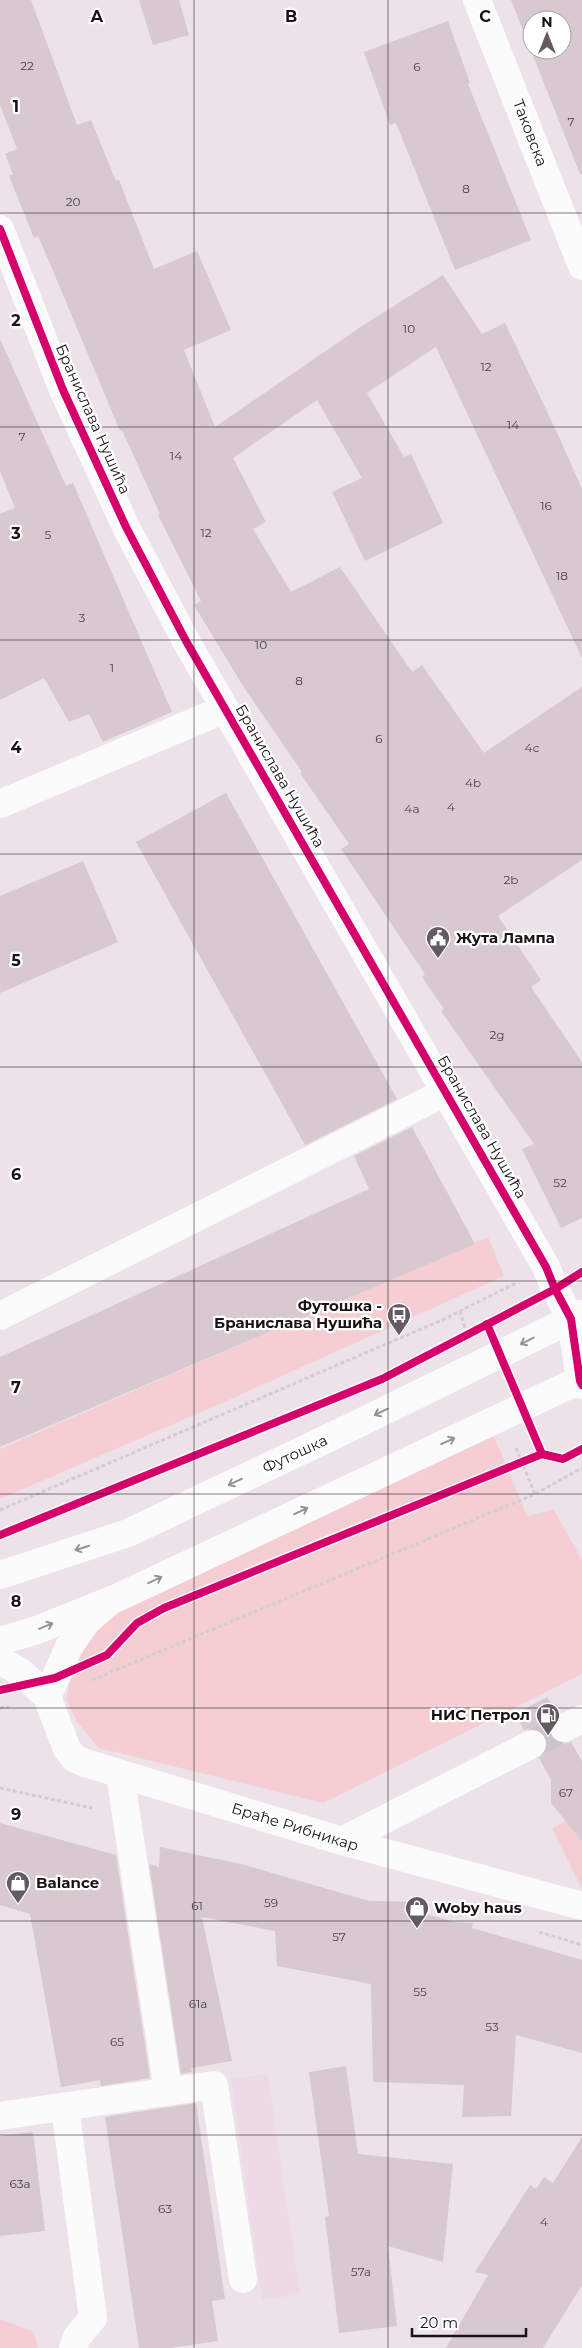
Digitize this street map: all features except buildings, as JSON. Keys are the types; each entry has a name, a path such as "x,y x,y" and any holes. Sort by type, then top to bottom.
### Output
{"street":[{"name":"Таковска","path":"477,0 580,258"},
{"name":"Бранислава Нушића","path":"0,229 63,390 126,527 186,641 578,1320"},
{"path":"0,804 225,709"},
{"path":"0,1316 446,1092"},
{"path":"0,1640 37,1630 110,1600 581,1382 578,1320"},
{"name":"Футошка","path":"0,1575 128,1533 501,1354 578,1320"},
{"path":"0,1660 22,1674 47,1697 70,1648 86,1622 110,1600"},
{"name":"Браће Рибникар","path":"47,1697 67,1749 74,1758 85,1764 342,1842 582,1906"},
{"path":"342,1842 532,1744"},
{"path":"120,1774 168,2091"},
{"path":"0,2116 214,2085 243,2279"},
{"path":"64,2107 93,2318 77,2337 73,2348"}],"path":[{"path":"0,1510 442,1320 521,1280"},
{"path":"459,1339 487,1324 501,1354"},
{"path":"513,1466 529,1459"},
{"path":"567,1466 573,1477"},
{"path":"90,1680 526,1498 573,1477 582,1468"}],"shaded area":[{"path":"488,1237 504,1276 222,1403 0,1499 0,1449"},
{"path":"494,1436 527,1516 554,1510 582,1560 582,1674 323,1803 99,1748 77,1722 66,1699 77,1654 115,1612"},
{"path":"582,1813 582,1889 552,1828"},
{"path":"268,2074 300,2294 262,2300 231,2079"},
{"path":"0,2319 34,2332 38,2348 0,2348"}],"tunnel":[{"path":"532,1744 564,1728"}],"cycle path":[{"path":"0,229 63,390 126,527 186,641 546,1267 571,1319 582,1385"},
{"path":"0,1535 382,1379 555,1289 582,1272"},
{"path":"487,1324 542,1454"},
{"path":"0,1690 55,1678 107,1655 137,1623 164,1608 542,1454 563,1459 582,1449"}],"place":[{"name":"Жута Лампа","path":"438,959"},
{"name":"Футошка - Бранислава Нушића","path":"399,1336"},
{"name":"НИС Петрол","path":"548,1736"},
{"name":"Balance","path":"18,1904"},
{"name":"Woby haus","path":"417,1929"}]}
